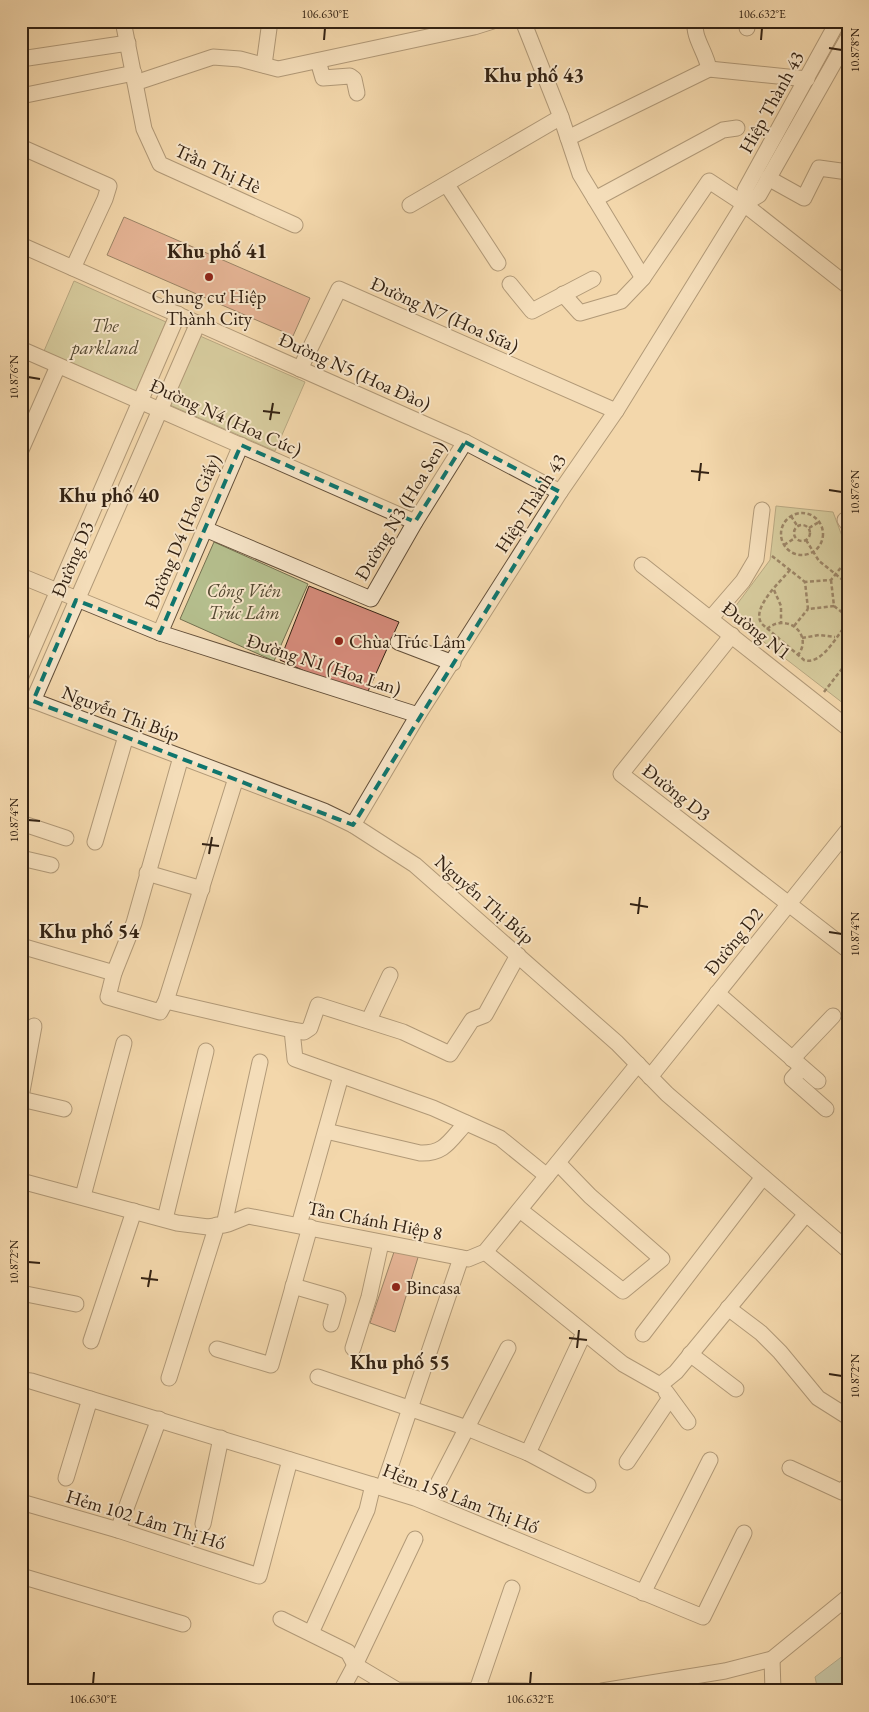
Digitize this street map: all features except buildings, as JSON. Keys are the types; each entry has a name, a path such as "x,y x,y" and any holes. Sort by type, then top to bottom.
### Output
{"street":[{"name":"Trần Thị Hè","path":"123,21 144,129 160,164 295,225"},
{"path":"264,65 270,21"},
{"path":"21,96 135,78 213,58 240,59 278,69 492,21"},
{"path":"523,21 561,116 580,174 643,278"},
{"path":"695,21 694,31 707,56 709,69"},
{"name":"Hiệp Thành 43","path":"744,204 745,190 838,21"},
{"name":"Hiệp Thành 43","path":"353,825 418,716 560,492 616,411 744,204 759,195 848,38"},
{"path":"21,59 128,42"},
{"path":"318,61 323,78 350,76 354,79 357,92"},
{"path":"568,138 709,69 807,78"},
{"path":"410,205 447,185 561,116"},
{"path":"595,199 723,130 737,128"},
{"path":"21,147 109,186 106,199 73,268"},
{"path":"768,178 804,198 819,168 848,172"},
{"path":"563,294 580,313 621,301 643,278 709,181 744,204 848,286"},
{"path":"447,185 498,262"},
{"name":"Đường N5 (Hoa Đào)","path":"21,244 464,442 560,492"},
{"path":"510,284 532,311 593,279"},
{"name":"Đường N7 (Hoa Sữa)","path":"300,369 339,289 616,411"},
{"name":"Đường D3","path":"21,676 178,314"},
{"name":"Đường D3","path":"27,699 76,600 198,323"},
{"name":"Đường N4 (Hoa Cúc)","path":"21,350 415,522"},
{"path":"22,447 58,366"},
{"name":"Đường N3 (Hoa Sen)","path":"205,529 371,599 464,442"},
{"name":"Đường D4 (Hoa Giấy)","path":"160,633 241,446"},
{"path":"711,618 742,581 756,559 762,510"},
{"name":"Đường N1","path":"642,565 848,728"},
{"name":"Đường N1 (Hoa Lan)","path":"21,576 58,593 160,633 418,716"},
{"name":"Đường D3","path":"732,635 621,774 848,950"},
{"path":"398,642 453,663"},
{"name":"Nguyễn Thị Búp","path":"27,699 324,811 353,825 415,864 617,1042 650,1077 848,1250"},
{"path":"96,842 126,736"},
{"path":"181,757 134,923 114,973 108,997 160,1012 166,1001 236,778"},
{"path":"21,823 66,838"},
{"name":"Đường D2","path":"650,1077 848,830"},
{"path":"21,858 51,866"},
{"path":"147,873 202,889"},
{"path":"21,946 114,973"},
{"path":"166,1001 304,1032 310,1028 318,1005 370,1020 421,1039 450,1054 472,1020 485,1015 518,955"},
{"path":"370,1020 390,976"},
{"path":"718,992 818,1081"},
{"path":"826,1109 792,1079 797,1063 833,1016"},
{"path":"34,1026 21,1098 64,1109"},
{"path":"292,1030 295,1059 433,1108 500,1138 547,1176"},
{"path":"83,1196 124,1043"},
{"path":"165,1220 206,1051"},
{"path":"170,1378 220,1225 260,1062"},
{"path":"638,1064 485,1252 624,1364 660,1385 688,1422"},
{"path":"218,1350 270,1365 293,1286 304,1226 341,1076"},
{"path":"326,1131 420,1153 432,1154 440,1151 466,1123"},
{"path":"520,1210 623,1291 662,1259 590,1196 558,1164"},
{"path":"643,1334 763,1177"},
{"name":"Tân Chánh Hiệp 8","path":"22,1182 83,1196 165,1220 208,1227 248,1216 460,1258 468,1258 485,1252"},
{"path":"91,1341 134,1211"},
{"path":"660,1385 690,1354 806,1214"},
{"path":"353,1348 369,1297 382,1243"},
{"path":"311,1633 378,1486 410,1407 460,1258"},
{"path":"293,1286 338,1299 331,1324"},
{"path":"21,1293 76,1304"},
{"path":"728,1308 761,1333 780,1352 818,1398 848,1417"},
{"path":"528,1452 584,1332"},
{"path":"428,1503 508,1348"},
{"path":"690,1354 736,1389"},
{"path":"318,1377 410,1407 528,1452 588,1485"},
{"name":"Hẻm 158 Lâm Thị Hố","path":"21,1380 221,1438 428,1503 704,1617 744,1533"},
{"path":"627,1462 670,1398"},
{"path":"66,1478 90,1399"},
{"path":"118,1530 158,1419"},
{"path":"203,1524 221,1438"},
{"name":"Hẻm 102 Lâm Thị Hố","path":"21,1502 118,1530 259,1576 290,1460"},
{"path":"643,1593 710,1460"},
{"path":"790,1468 845,1489"},
{"path":"341,1691 356,1666 415,1539"},
{"path":"21,1576 184,1624"},
{"path":"477,1690 512,1588"},
{"path":"602,1691 725,1672 772,1659 848,1597"},
{"path":"281,1619 348,1652 356,1666 397,1690 527,1691"},
{"path":"772,1659 773,1691"}],"path":[{"path":"804,513 811,514 819,522 823,531 823,538 813,551 796,554 784,545 781,533 782,526 791,516 804,513"},
{"path":"791,516 798,527"},
{"path":"809,528 819,522"},
{"path":"795,538 794,533 798,527 804,525 809,528"},
{"path":"795,538 800,541 806,540 810,536 809,528"},
{"path":"784,545 795,538"},
{"path":"806,540 819,561 848,584"},
{"path":"772,556 806,582 831,580 846,561"},
{"path":"790,570 758,612 759,621 767,629 807,661 816,660 848,622"},
{"path":"831,580 834,606"},
{"path":"794,626 808,608 806,582"},
{"path":"774,589 781,606 781,622"},
{"path":"808,608 834,606 848,617"},
{"path":"767,629 781,622 794,626 802,638 802,645 798,655"},
{"path":"802,638 819,635 835,638"},
{"path":"816,702 848,662"}],"highlighted area":[{"path":"465,442 560,492 353,825 33,701 76,600 160,633 241,445 415,522"}],"green space":[{"name":"The parkland","path":"74,281 166,322 136,391 44,351"},
{"path":"200,336 305,382 275,451 170,405"},
{"path":"776,506 833,512 848,552 848,707 729,615 770,560"},
{"name":"Công Viên Trúc Lâm","path":"214,542 308,584 274,661 180,619"}],"shaded area":[{"path":"848,1652 848,1691 818,1691 815,1677"}],"place":[{"name":"Chung cư Hiệp Thành City","path":"209,277"},
{"name":"Chùa Trúc Lâm","path":"339,641"},
{"name":"Bincasa","path":"396,1287"}],"district":[{"name":"Khu phố 43","path":"534,75"},
{"name":"Khu phố 41","path":"217,251"},
{"name":"Khu phố 40","path":"109,495"},
{"name":"Khu phố 54","path":"89,931"},
{"name":"Khu phố 55","path":"400,1362"}]}
